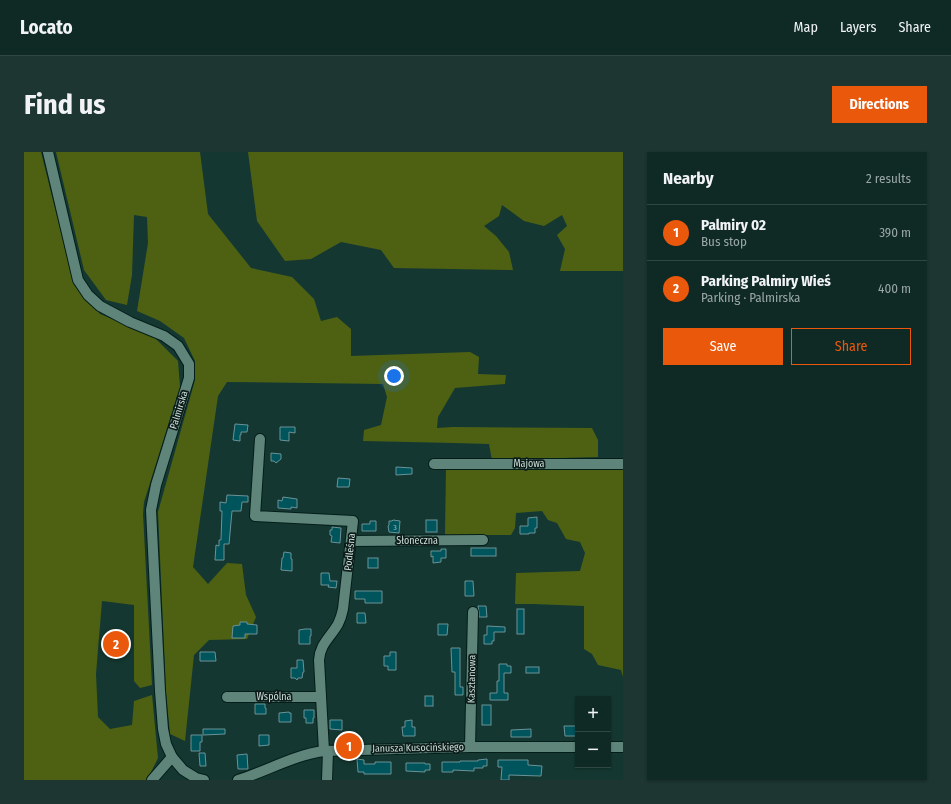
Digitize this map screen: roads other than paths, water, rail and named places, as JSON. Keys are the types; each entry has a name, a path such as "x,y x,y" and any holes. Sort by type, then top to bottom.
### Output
{"street":[{"name":"Palmirska","path":"48,152 78,280 88,295 100,306 130,322 164,336 178,346 189,364 189,378 156,485 151,510 163,729 166,744 172,757"},
{"name":"Podleśna","path":"260,439 256,516 353,521 343,609 337,625 324,643 320,652 319,660 328,780"},
{"name":"Majowa","path":"434,464 623,464"},
{"name":"Słoneczna","path":"351,541 483,540"},
{"name":"Kasztanowa","path":"470,747 473,612"},
{"name":"Wspólna","path":"226,697 321,697"},
{"name":"Janusza Kusocińskiego","path":"238,780 314,752 470,747 575,747"},
{"path":"611,747 623,747"},
{"path":"152,780 172,757 183,770 196,778 204,780"}],"place":[{"name":"Parking Palmiry Wieś","path":"116,644"},
{"name":"Palmiry 02","path":"349,746"}]}
